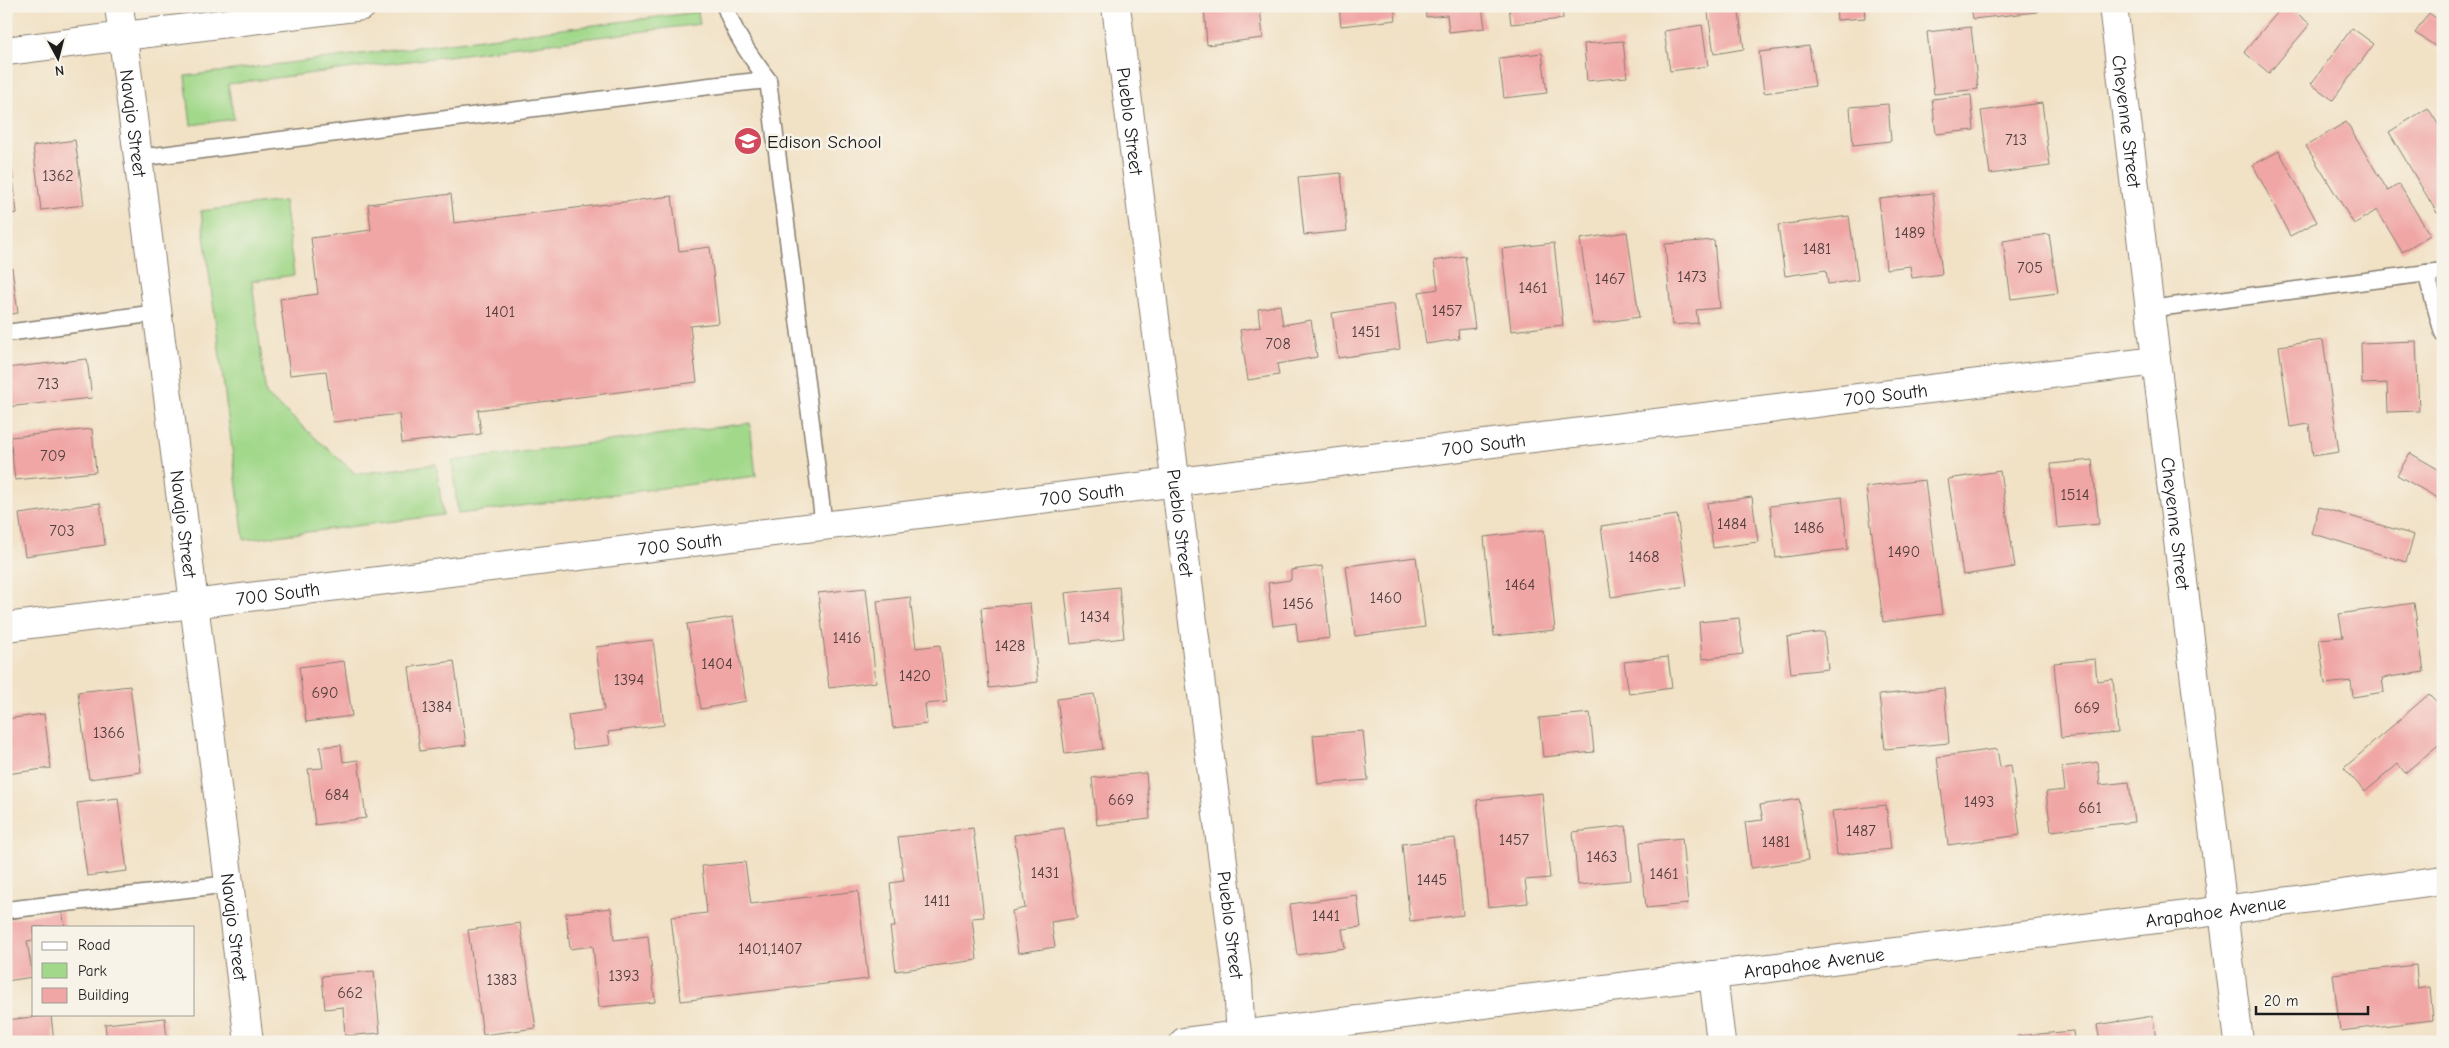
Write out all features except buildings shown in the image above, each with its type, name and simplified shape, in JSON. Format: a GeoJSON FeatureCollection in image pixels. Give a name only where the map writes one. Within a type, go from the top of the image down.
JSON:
{"type":"FeatureCollection","features":[{"type":"Feature","properties":{"kind":"street","name":"Navajo Street"},"geometry":{"type":"LineString","coordinates":[[119,6],[250,1042]]}},
{"type":"Feature","properties":{"kind":"street"},"geometry":{"type":"LineString","coordinates":[[6,51],[362,6]]}},
{"type":"Feature","properties":{"kind":"street","name":"Pueblo Street"},"geometry":{"type":"LineString","coordinates":[[1116,6],[1238,982],[1241,1038]]}},
{"type":"Feature","properties":{"kind":"street","name":"Cheyenne Street"},"geometry":{"type":"LineString","coordinates":[[2113,6],[2239,1042]]}},
{"type":"Feature","properties":{"kind":"street","name":"700 South"},"geometry":{"type":"LineString","coordinates":[[6,627],[2156,361]]}},
{"type":"Feature","properties":{"kind":"street","name":"Arapahoe Avenue"},"geometry":{"type":"LineString","coordinates":[[1184,1042],[1241,1038],[2443,880]]}},
{"type":"Feature","properties":{"kind":"street"},"geometry":{"type":"LineString","coordinates":[[1713,976],[1721,1042]]}},
{"type":"Feature","properties":{"kind":"lane"},"geometry":{"type":"LineString","coordinates":[[725,6],[732,26],[744,48],[768,80],[824,526]]}},
{"type":"Feature","properties":{"kind":"lane"},"geometry":{"type":"LineString","coordinates":[[138,158],[768,80]]}},
{"type":"Feature","properties":{"kind":"lane"},"geometry":{"type":"LineString","coordinates":[[2149,309],[2443,271]]}},
{"type":"Feature","properties":{"kind":"lane"},"geometry":{"type":"LineString","coordinates":[[2426,274],[2443,333]]}},
{"type":"Feature","properties":{"kind":"lane"},"geometry":{"type":"LineString","coordinates":[[6,333],[157,313]]}},
{"type":"Feature","properties":{"kind":"lane"},"geometry":{"type":"LineString","coordinates":[[6,910],[230,884]]}},
{"type":"Feature","properties":{"kind":"green space"},"geometry":{"type":"Polygon","coordinates":[[[698,12],[700,24],[228,84],[234,119],[191,125],[185,76],[698,12]]]}},
{"type":"Feature","properties":{"kind":"green space"},"geometry":{"type":"Polygon","coordinates":[[[284,201],[294,275],[252,281],[266,394],[356,474],[436,464],[443,515],[244,540],[201,211],[284,201]]]}},
{"type":"Feature","properties":{"kind":"green space"},"geometry":{"type":"Polygon","coordinates":[[[750,423],[756,476],[458,514],[452,461],[750,423]]]}},
{"type":"Feature","properties":{"kind":"place","name":"Edison School"},"geometry":{"type":"Point","coordinates":[748,141]}}]}
